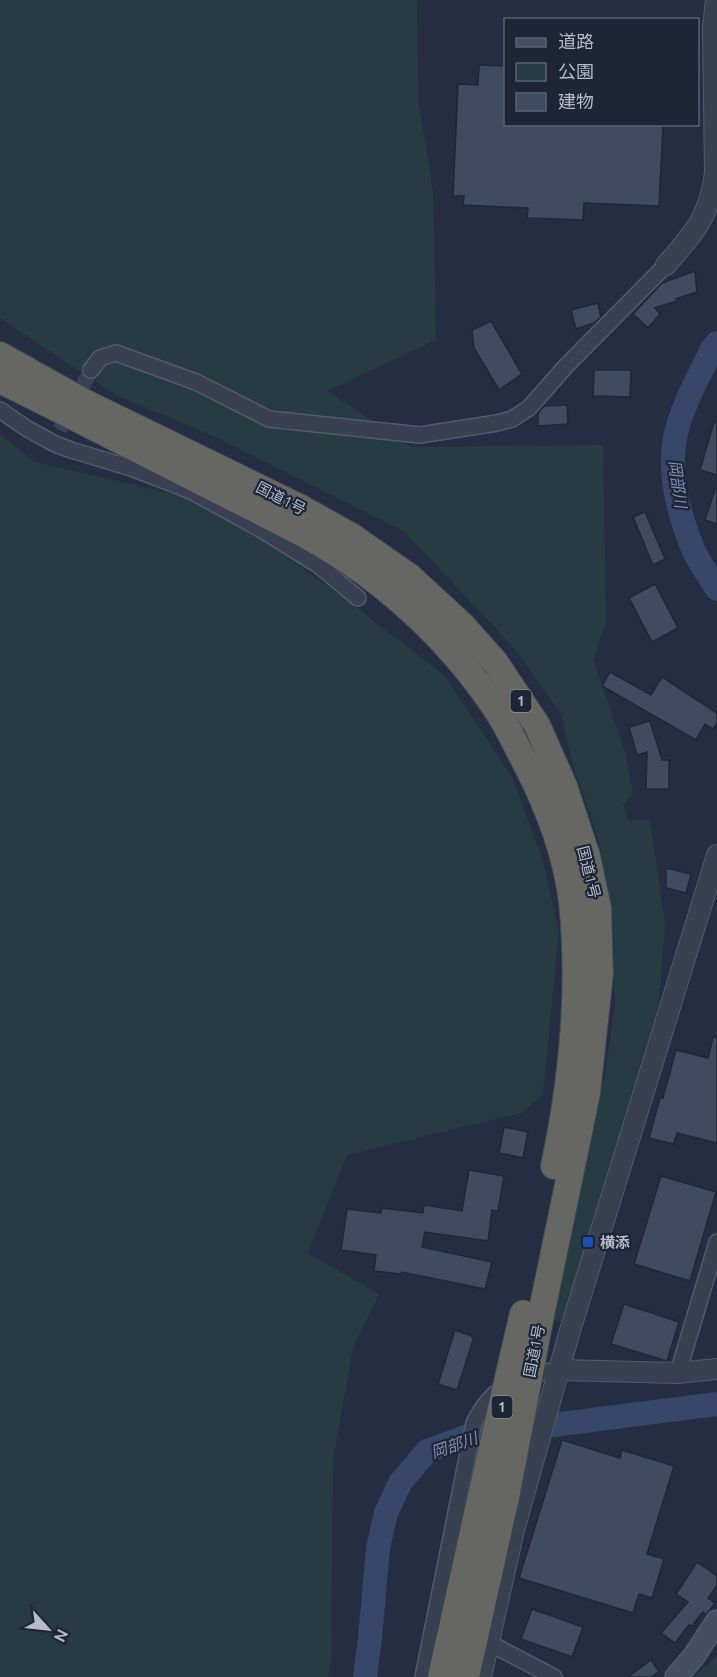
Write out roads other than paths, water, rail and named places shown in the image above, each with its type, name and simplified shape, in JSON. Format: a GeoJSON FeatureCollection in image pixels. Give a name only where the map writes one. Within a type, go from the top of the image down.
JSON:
{"type":"FeatureCollection","features":[{"type":"Feature","properties":{"kind":"highway","name":"国道1号"},"geometry":{"type":"LineString","coordinates":[[0,355],[82,401],[291,503],[351,536],[410,577],[462,625],[495,662],[537,725],[564,786],[586,856],[598,908],[600,974],[587,1093],[532,1314],[481,1501],[441,1677]]}},
{"type":"Feature","properties":{"kind":"highway","name":"国道1号"},"geometry":{"type":"LineString","coordinates":[[0,380],[311,538],[361,570],[393,594],[427,625],[476,680],[500,715],[533,777],[554,827],[572,901],[574,935],[574,1016],[570,1076],[532,1314]]}},
{"type":"Feature","properties":{"kind":"highway","name":"国道1号"},"geometry":{"type":"LineString","coordinates":[[466,1677],[481,1501]]}},
{"type":"Feature","properties":{"kind":"main road"},"geometry":{"type":"LineString","coordinates":[[676,1677],[694,1656],[717,1622]]}},
{"type":"Feature","properties":{"kind":"street"},"geometry":{"type":"LineString","coordinates":[[91,370],[100,358],[116,353],[196,382],[269,419],[420,435],[512,419],[529,408],[566,366],[666,265],[700,223],[708,209],[715,172],[713,28],[716,0]]}},
{"type":"Feature","properties":{"kind":"street"},"geometry":{"type":"LineString","coordinates":[[0,410],[26,428],[58,437],[71,450],[134,469],[191,491],[262,530],[318,565],[358,598]]}},
{"type":"Feature","properties":{"kind":"street"},"geometry":{"type":"LineString","coordinates":[[481,1677],[514,1530],[572,1323],[717,855]]}},
{"type":"Feature","properties":{"kind":"street"},"geometry":{"type":"LineString","coordinates":[[678,1373],[717,1242]]}},
{"type":"Feature","properties":{"kind":"street"},"geometry":{"type":"LineString","coordinates":[[423,1677],[481,1501],[474,1423],[482,1407],[499,1389],[535,1374],[559,1370],[678,1373],[717,1369]]}},
{"type":"Feature","properties":{"kind":"street"},"geometry":{"type":"LineString","coordinates":[[489,1643],[554,1677]]}},
{"type":"Feature","properties":{"kind":"waterway","name":"岡部川"},"geometry":{"type":"LineString","coordinates":[[717,343],[681,415],[673,452],[674,480],[679,508],[693,549],[717,589]]}},
{"type":"Feature","properties":{"kind":"waterway","name":"岡部川"},"geometry":{"type":"LineString","coordinates":[[365,1677],[378,1548],[386,1513],[400,1483],[427,1451],[468,1436],[717,1404]]}},
{"type":"Feature","properties":{"kind":"tunnel"},"geometry":{"type":"LineString","coordinates":[[60,430],[91,370]]}},
{"type":"Feature","properties":{"kind":"place","name":"横添"},"geometry":{"type":"Point","coordinates":[588,1242]}}]}
